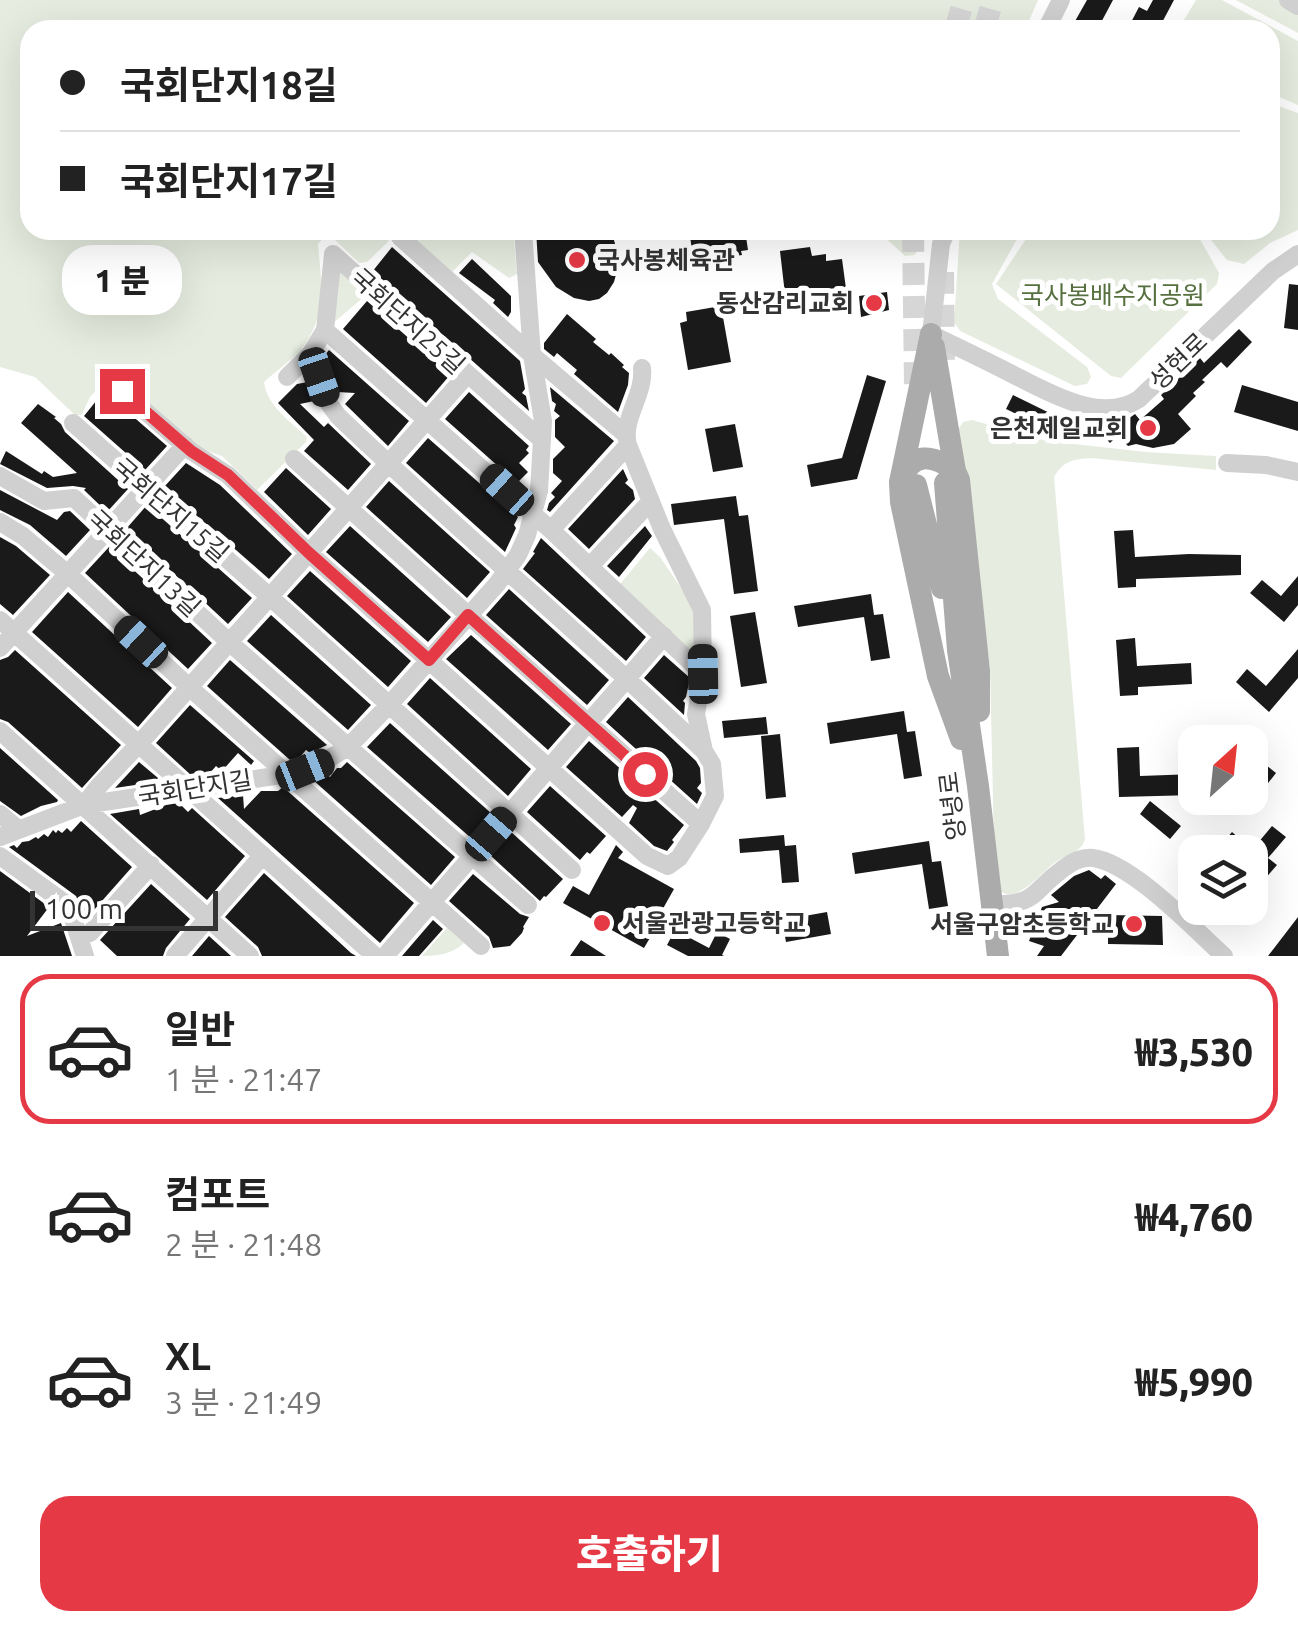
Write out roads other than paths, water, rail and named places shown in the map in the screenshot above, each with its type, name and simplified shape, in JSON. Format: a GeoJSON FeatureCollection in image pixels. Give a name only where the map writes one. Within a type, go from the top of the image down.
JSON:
{"type":"FeatureCollection","features":[{"type":"Feature","properties":{"kind":"main road"},"geometry":{"type":"LineString","coordinates":[[931,334],[950,477]]}},
{"type":"Feature","properties":{"kind":"main road"},"geometry":{"type":"LineString","coordinates":[[931,334],[908,484],[901,502],[938,676],[978,786]]}},
{"type":"Feature","properties":{"kind":"main road"},"geometry":{"type":"LineString","coordinates":[[908,484],[905,470],[923,458],[939,458],[950,477],[959,480],[979,671],[978,786]]}},
{"type":"Feature","properties":{"kind":"main road","name":"양녕로"},"geometry":{"type":"LineString","coordinates":[[950,477],[958,650],[998,956]]}},
{"type":"Feature","properties":{"kind":"main road","name":"양녕로"},"geometry":{"type":"LineString","coordinates":[[908,484],[958,650]]}},
{"type":"Feature","properties":{"kind":"street"},"geometry":{"type":"LineString","coordinates":[[1288,0],[1298,6]]}},
{"type":"Feature","properties":{"kind":"street"},"geometry":{"type":"LineString","coordinates":[[403,240],[627,440],[662,529],[702,610],[703,674],[696,714],[704,751]]}},
{"type":"Feature","properties":{"kind":"street","name":"국회단지길"},"geometry":{"type":"LineString","coordinates":[[0,837],[84,805],[288,774],[325,762],[348,747],[389,706],[507,572],[534,514],[544,420],[532,355],[524,240]]}},
{"type":"Feature","properties":{"kind":"street"},"geometry":{"type":"LineString","coordinates":[[931,334],[944,240]]}},
{"type":"Feature","properties":{"kind":"street","name":"국회단지25길"},"geometry":{"type":"LineString","coordinates":[[287,377],[310,354],[325,330],[333,254],[542,440]]}},
{"type":"Feature","properties":{"kind":"street","name":"성현로"},"geometry":{"type":"LineString","coordinates":[[931,334],[1059,398],[1120,407],[1139,398],[1281,263],[1298,254]]}},
{"type":"Feature","properties":{"kind":"street"},"geometry":{"type":"LineString","coordinates":[[325,330],[552,530],[703,674]]}},
{"type":"Feature","properties":{"kind":"street"},"geometry":{"type":"LineString","coordinates":[[122,391],[184,446],[228,475],[309,553],[647,856],[668,866],[679,858],[702,824],[715,796],[712,764],[704,751],[338,416],[327,400],[310,354]]}},
{"type":"Feature","properties":{"kind":"street"},"geometry":{"type":"LineString","coordinates":[[552,530],[627,440],[643,381],[642,368]]}},
{"type":"Feature","properties":{"kind":"street"},"geometry":{"type":"LineString","coordinates":[[84,805],[467,375]]}},
{"type":"Feature","properties":{"kind":"street","name":"국회단지15길"},"geometry":{"type":"LineString","coordinates":[[73,423],[572,870]]}},
{"type":"Feature","properties":{"kind":"street"},"geometry":{"type":"LineString","coordinates":[[0,648],[7,627],[69,575],[184,446]]}},
{"type":"Feature","properties":{"kind":"street"},"geometry":{"type":"LineString","coordinates":[[294,458],[702,824]]}},
{"type":"Feature","properties":{"kind":"street"},"geometry":{"type":"LineString","coordinates":[[1227,464],[1266,465],[1298,472]]}},
{"type":"Feature","properties":{"kind":"street","name":"국회단지13길"},"geometry":{"type":"LineString","coordinates":[[0,476],[44,502],[74,498],[229,642],[528,905]]}},
{"type":"Feature","properties":{"kind":"street"},"geometry":{"type":"LineString","coordinates":[[590,566],[650,501]]}},
{"type":"Feature","properties":{"kind":"street"},"geometry":{"type":"LineString","coordinates":[[0,522],[69,575],[481,946]]}},
{"type":"Feature","properties":{"kind":"street"},"geometry":{"type":"LineString","coordinates":[[7,627],[375,956]]}},
{"type":"Feature","properties":{"kind":"street"},"geometry":{"type":"LineString","coordinates":[[385,956],[664,636]]}},
{"type":"Feature","properties":{"kind":"street"},"geometry":{"type":"LineString","coordinates":[[0,731],[250,956]]}},
{"type":"Feature","properties":{"kind":"street"},"geometry":{"type":"LineString","coordinates":[[0,814],[18,830]]}},
{"type":"Feature","properties":{"kind":"street"},"geometry":{"type":"LineString","coordinates":[[0,856],[69,906],[85,956]]}},
{"type":"Feature","properties":{"kind":"street"},"geometry":{"type":"LineString","coordinates":[[175,956],[263,856]]}},
{"type":"Feature","properties":{"kind":"street"},"geometry":{"type":"LineString","coordinates":[[990,904],[1019,904],[1033,898],[1065,868],[1082,858],[1107,862],[1138,881],[1224,956]]}},
{"type":"Feature","properties":{"kind":"street"},"geometry":{"type":"LineString","coordinates":[[80,937],[90,933],[150,865]]}},
{"type":"Feature","properties":{"kind":"tunnel"},"geometry":{"type":"LineString","coordinates":[[958,20],[964,0]]}},
{"type":"Feature","properties":{"kind":"tunnel"},"geometry":{"type":"LineString","coordinates":[[987,20],[993,0]]}},
{"type":"Feature","properties":{"kind":"tunnel"},"geometry":{"type":"LineString","coordinates":[[913,240],[915,386]]}},
{"type":"Feature","properties":{"kind":"tunnel"},"geometry":{"type":"LineString","coordinates":[[943,272],[944,360]]}},
{"type":"Feature","properties":{"kind":"place","name":"국사봉체육관"},"geometry":{"type":"Point","coordinates":[577,260]}},
{"type":"Feature","properties":{"kind":"place","name":"동산감리교회"},"geometry":{"type":"Point","coordinates":[874,303]}},
{"type":"Feature","properties":{"kind":"place","name":"은천제일교회"},"geometry":{"type":"Point","coordinates":[1148,428]}},
{"type":"Feature","properties":{"kind":"place","name":"서울관광고등학교"},"geometry":{"type":"Point","coordinates":[602,923]}},
{"type":"Feature","properties":{"kind":"place","name":"서울구암초등학교"},"geometry":{"type":"Point","coordinates":[1134,924]}},
{"type":"Feature","properties":{"kind":"park label","name":"국사봉배수지공원"},"geometry":{"type":"Point","coordinates":[1113,295]}}]}
